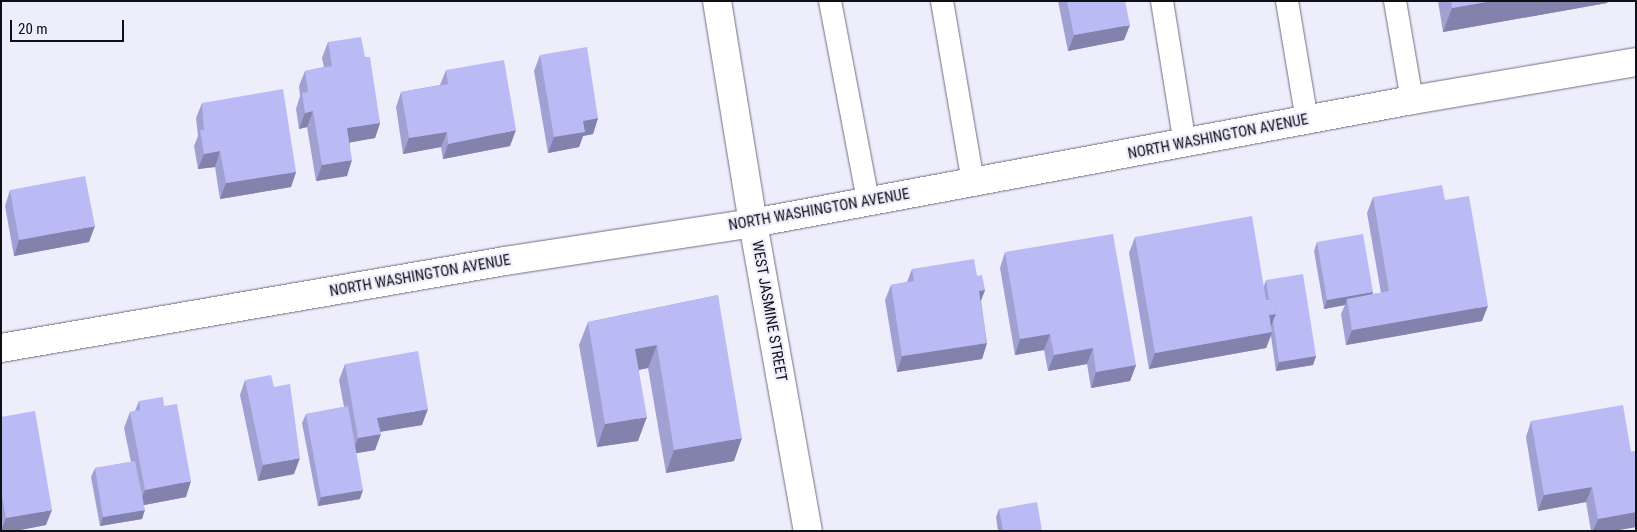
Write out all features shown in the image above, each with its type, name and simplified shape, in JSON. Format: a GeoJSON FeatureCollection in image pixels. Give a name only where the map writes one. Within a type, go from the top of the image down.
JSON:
{"type":"FeatureCollection","features":[{"type":"Feature","properties":{"kind":"street","name":"WEST JASMINE STREET"},"geometry":{"type":"LineString","coordinates":[[717,1],[753,223],[808,531]]}},
{"type":"Feature","properties":{"kind":"street","name":"NORTH WASHINGTON AVENUE"},"geometry":{"type":"LineString","coordinates":[[1,348],[505,261],[753,223],[1185,145],[1412,100],[1636,62]]}},
{"type":"Feature","properties":{"kind":"lane"},"geometry":{"type":"LineString","coordinates":[[830,1],[868,201]]}},
{"type":"Feature","properties":{"kind":"lane"},"geometry":{"type":"LineString","coordinates":[[942,1],[973,182]]}},
{"type":"Feature","properties":{"kind":"lane"},"geometry":{"type":"LineString","coordinates":[[1162,1],[1185,145]]}},
{"type":"Feature","properties":{"kind":"lane"},"geometry":{"type":"LineString","coordinates":[[1287,1],[1307,120]]}},
{"type":"Feature","properties":{"kind":"lane"},"geometry":{"type":"LineString","coordinates":[[1395,1],[1412,100]]}},
{"type":"Feature","properties":{"kind":"building"},"geometry":{"type":"Polygon","coordinates":[[[1067,1],[1125,1],[1130,25],[1074,35],[1067,1]]]}},
{"type":"Feature","properties":{"kind":"building"},"geometry":{"type":"Polygon","coordinates":[[[1451,1],[1492,1],[1452,8],[1451,1]]]}},
{"type":"Feature","properties":{"kind":"building"},"geometry":{"type":"Polygon","coordinates":[[[361,37],[365,57],[370,57],[380,123],[347,128],[352,160],[322,165],[313,111],[305,113],[302,93],[308,92],[305,71],[332,66],[328,42],[361,37]]]}},
{"type":"Feature","properties":{"kind":"building"},"geometry":{"type":"Polygon","coordinates":[[[587,47],[598,118],[583,121],[585,132],[554,137],[540,55],[587,47]]]}},
{"type":"Feature","properties":{"kind":"building"},"geometry":{"type":"Polygon","coordinates":[[[504,60],[516,130],[448,144],[447,132],[409,138],[401,92],[448,84],[446,70],[504,60]]]}},
{"type":"Feature","properties":{"kind":"building"},"geometry":{"type":"Polygon","coordinates":[[[283,89],[296,172],[226,183],[220,151],[204,154],[200,130],[204,130],[202,103],[283,89]]]}},
{"type":"Feature","properties":{"kind":"building"},"geometry":{"type":"Polygon","coordinates":[[[85,176],[95,226],[19,240],[10,190],[85,176]]]}},
{"type":"Feature","properties":{"kind":"building"},"geometry":{"type":"Polygon","coordinates":[[[1442,185],[1445,200],[1469,196],[1488,306],[1352,330],[1347,299],[1389,291],[1373,197],[1442,185]]]}},
{"type":"Feature","properties":{"kind":"building"},"geometry":{"type":"Polygon","coordinates":[[[1252,216],[1266,300],[1273,299],[1276,314],[1269,315],[1272,332],[1155,353],[1135,237],[1252,216]]]}},
{"type":"Feature","properties":{"kind":"building"},"geometry":{"type":"Polygon","coordinates":[[[1113,234],[1136,365],[1096,372],[1093,348],[1054,355],[1050,334],[1020,339],[1005,252],[1113,234]]]}},
{"type":"Feature","properties":{"kind":"building"},"geometry":{"type":"Polygon","coordinates":[[[1363,234],[1373,292],[1327,300],[1317,242],[1363,234]]]}},
{"type":"Feature","properties":{"kind":"building"},"geometry":{"type":"Polygon","coordinates":[[[974,259],[977,276],[982,275],[985,290],[979,291],[987,343],[902,356],[891,285],[914,281],[912,269],[974,259]]]}},
{"type":"Feature","properties":{"kind":"building"},"geometry":{"type":"Polygon","coordinates":[[[1303,274],[1316,356],[1279,362],[1273,321],[1276,314],[1273,299],[1269,299],[1266,280],[1303,274]]]}},
{"type":"Feature","properties":{"kind":"building"},"geometry":{"type":"Polygon","coordinates":[[[718,295],[742,438],[674,450],[657,345],[635,349],[647,417],[605,424],[588,322],[718,295]]]}},
{"type":"Feature","properties":{"kind":"building"},"geometry":{"type":"Polygon","coordinates":[[[418,351],[428,409],[377,418],[381,434],[358,438],[345,364],[418,351]]]}},
{"type":"Feature","properties":{"kind":"building"},"geometry":{"type":"Polygon","coordinates":[[[271,375],[274,387],[290,384],[300,458],[263,465],[245,380],[271,375]]]}},
{"type":"Feature","properties":{"kind":"building"},"geometry":{"type":"Polygon","coordinates":[[[163,397],[164,406],[177,404],[191,481],[145,490],[130,412],[140,410],[139,401],[163,397]]]}},
{"type":"Feature","properties":{"kind":"building"},"geometry":{"type":"Polygon","coordinates":[[[1623,405],[1631,452],[1636,451],[1636,512],[1598,519],[1592,487],[1544,495],[1531,421],[1623,405]]]}},
{"type":"Feature","properties":{"kind":"building"},"geometry":{"type":"Polygon","coordinates":[[[348,406],[363,490],[321,497],[306,414],[348,406]]]}},
{"type":"Feature","properties":{"kind":"building"},"geometry":{"type":"Polygon","coordinates":[[[35,411],[52,510],[6,518],[1,490],[1,417],[35,411]]]}},
{"type":"Feature","properties":{"kind":"building"},"geometry":{"type":"Polygon","coordinates":[[[135,461],[145,510],[103,517],[95,468],[135,461]]]}},
{"type":"Feature","properties":{"kind":"building"},"geometry":{"type":"Polygon","coordinates":[[[1037,502],[1042,531],[1003,531],[999,509],[1037,502]]]}}]}
